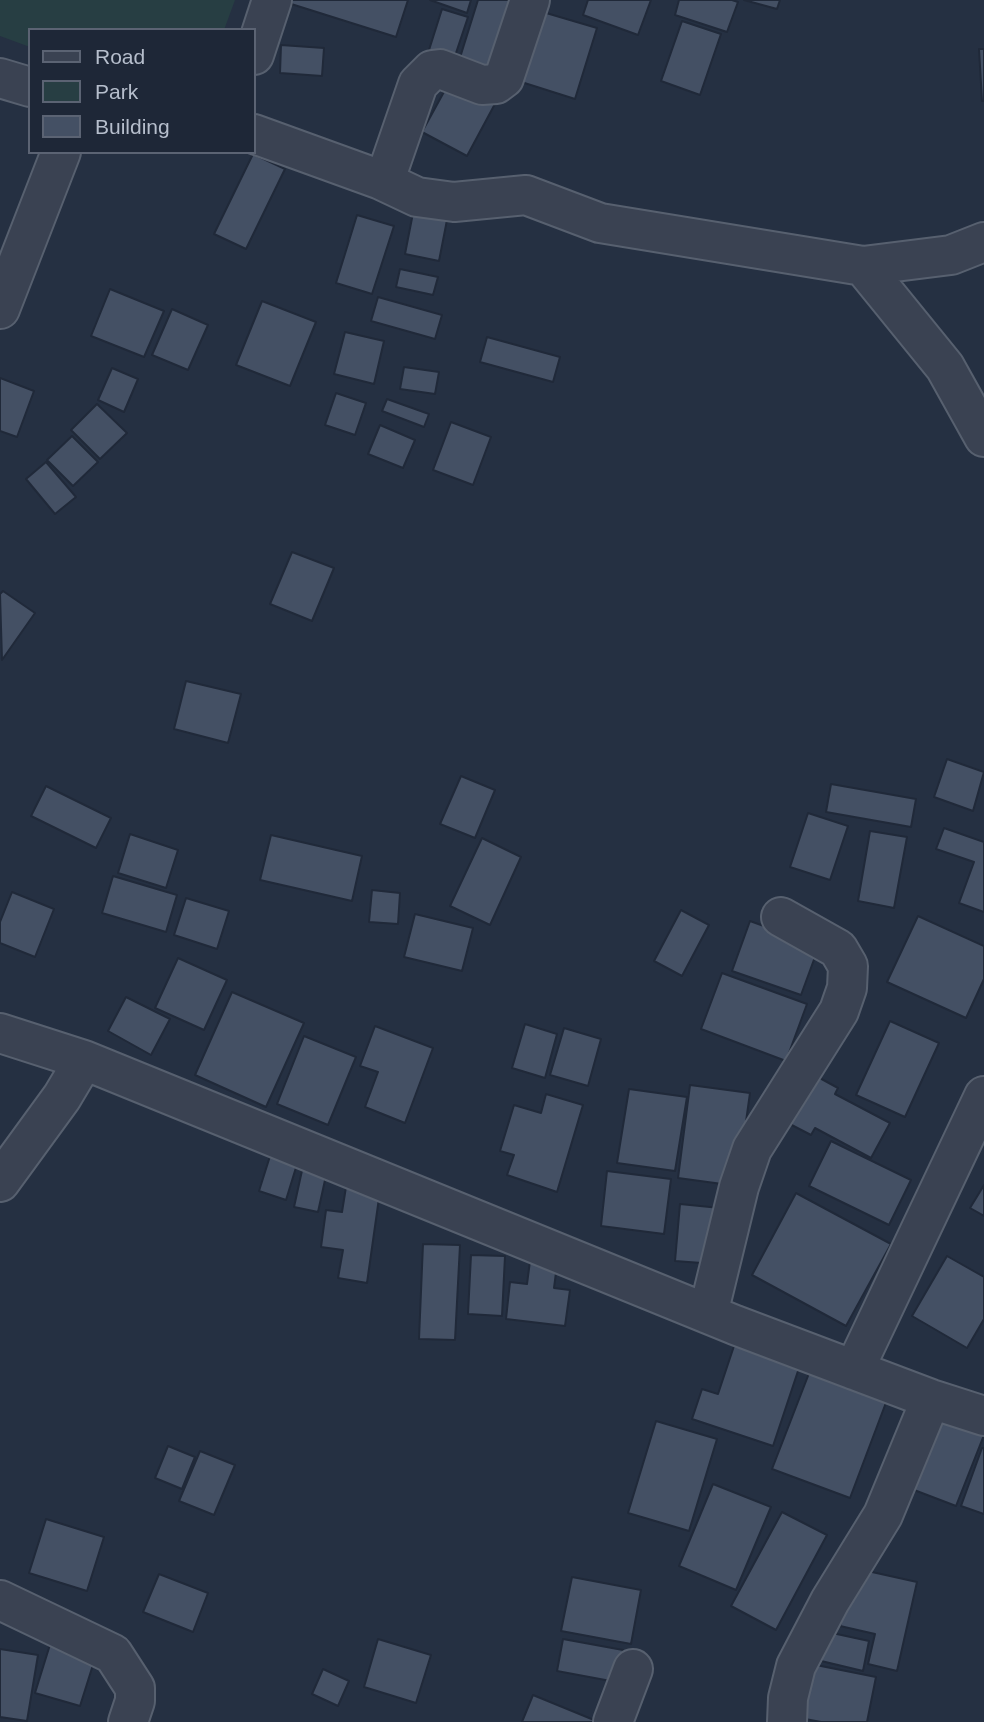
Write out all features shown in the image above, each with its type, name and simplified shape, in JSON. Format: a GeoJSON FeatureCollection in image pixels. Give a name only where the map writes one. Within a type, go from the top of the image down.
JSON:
{"type":"FeatureCollection","features":[{"type":"Feature","properties":{"kind":"street"},"geometry":{"type":"LineString","coordinates":[[256,49],[272,0]]}},
{"type":"Feature","properties":{"kind":"street"},"geometry":{"type":"LineString","coordinates":[[381,180],[389,168],[418,83],[432,70],[440,69],[482,85],[496,83],[504,78],[530,0]]}},
{"type":"Feature","properties":{"kind":"street"},"geometry":{"type":"LineString","coordinates":[[0,78],[28,86]]}},
{"type":"Feature","properties":{"kind":"street"},"geometry":{"type":"LineString","coordinates":[[256,135],[381,180],[416,197],[454,202],[526,195],[600,223],[863,266],[951,256],[984,243]]}},
{"type":"Feature","properties":{"kind":"street"},"geometry":{"type":"LineString","coordinates":[[0,309],[60,154]]}},
{"type":"Feature","properties":{"kind":"street"},"geometry":{"type":"LineString","coordinates":[[863,266],[945,367],[984,437]]}},
{"type":"Feature","properties":{"kind":"street"},"geometry":{"type":"LineString","coordinates":[[708,1314],[738,1187],[752,1149],[839,1011],[847,988],[848,966],[838,949],[780,917]]}},
{"type":"Feature","properties":{"kind":"street"},"geometry":{"type":"LineString","coordinates":[[0,1033],[84,1060],[708,1314],[930,1399],[984,1416]]}},
{"type":"Feature","properties":{"kind":"street"},"geometry":{"type":"LineString","coordinates":[[0,1182],[62,1097],[84,1060]]}},
{"type":"Feature","properties":{"kind":"street"},"geometry":{"type":"LineString","coordinates":[[855,1370],[981,1114]]}},
{"type":"Feature","properties":{"kind":"street"},"geometry":{"type":"LineString","coordinates":[[788,1722],[788,1698],[796,1666],[830,1601],[883,1515],[930,1399]]}},
{"type":"Feature","properties":{"kind":"street"},"geometry":{"type":"LineString","coordinates":[[0,1600],[113,1654],[135,1688],[135,1702],[128,1722]]}},
{"type":"Feature","properties":{"kind":"street"},"geometry":{"type":"LineString","coordinates":[[613,1722],[633,1669]]}},
{"type":"Feature","properties":{"kind":"green space"},"geometry":{"type":"Polygon","coordinates":[[[0,0],[235,0],[225,28],[28,28],[28,46],[0,36],[0,0]]]}},
{"type":"Feature","properties":{"kind":"building"},"geometry":{"type":"Polygon","coordinates":[[[289,0],[408,0],[396,37],[288,3],[289,0]]]}},
{"type":"Feature","properties":{"kind":"building"},"geometry":{"type":"Polygon","coordinates":[[[430,0],[471,0],[467,13],[430,0]]]}},
{"type":"Feature","properties":{"kind":"building"},"geometry":{"type":"Polygon","coordinates":[[[478,0],[512,0],[500,78],[458,64],[478,0]]]}},
{"type":"Feature","properties":{"kind":"building"},"geometry":{"type":"Polygon","coordinates":[[[588,0],[651,0],[638,35],[583,15],[588,0]]]}},
{"type":"Feature","properties":{"kind":"building"},"geometry":{"type":"Polygon","coordinates":[[[679,0],[738,2],[727,32],[675,15],[679,0]]]}},
{"type":"Feature","properties":{"kind":"building"},"geometry":{"type":"Polygon","coordinates":[[[744,0],[780,0],[777,9],[744,0]]]}},
{"type":"Feature","properties":{"kind":"building"},"geometry":{"type":"Polygon","coordinates":[[[442,9],[468,17],[454,59],[429,50],[442,9]]]}},
{"type":"Feature","properties":{"kind":"building"},"geometry":{"type":"Polygon","coordinates":[[[536,10],[597,28],[575,99],[515,80],[536,10]]]}},
{"type":"Feature","properties":{"kind":"building"},"geometry":{"type":"Polygon","coordinates":[[[682,21],[721,34],[700,95],[661,81],[682,21]]]}},
{"type":"Feature","properties":{"kind":"building"},"geometry":{"type":"Polygon","coordinates":[[[281,45],[324,48],[322,76],[280,73],[281,45]]]}},
{"type":"Feature","properties":{"kind":"building"},"geometry":{"type":"Polygon","coordinates":[[[979,49],[984,49],[984,101],[982,101],[979,49]]]}},
{"type":"Feature","properties":{"kind":"building"},"geometry":{"type":"Polygon","coordinates":[[[451,79],[496,102],[467,156],[422,132],[451,79]]]}},
{"type":"Feature","properties":{"kind":"building"},"geometry":{"type":"Polygon","coordinates":[[[253,154],[285,169],[246,249],[214,234],[253,154]]]}},
{"type":"Feature","properties":{"kind":"building"},"geometry":{"type":"Polygon","coordinates":[[[413,213],[447,220],[439,261],[405,254],[413,213]]]}},
{"type":"Feature","properties":{"kind":"building"},"geometry":{"type":"Polygon","coordinates":[[[357,215],[394,226],[372,294],[336,283],[357,215]]]}},
{"type":"Feature","properties":{"kind":"building"},"geometry":{"type":"Polygon","coordinates":[[[400,269],[438,277],[433,295],[396,287],[400,269]]]}},
{"type":"Feature","properties":{"kind":"building"},"geometry":{"type":"Polygon","coordinates":[[[110,289],[164,311],[144,357],[91,336],[110,289]]]}},
{"type":"Feature","properties":{"kind":"building"},"geometry":{"type":"Polygon","coordinates":[[[378,297],[442,315],[435,339],[371,321],[378,297]]]}},
{"type":"Feature","properties":{"kind":"building"},"geometry":{"type":"Polygon","coordinates":[[[262,301],[316,322],[290,386],[236,365],[262,301]]]}},
{"type":"Feature","properties":{"kind":"building"},"geometry":{"type":"Polygon","coordinates":[[[172,309],[208,325],[188,370],[152,355],[172,309]]]}},
{"type":"Feature","properties":{"kind":"building"},"geometry":{"type":"Polygon","coordinates":[[[345,332],[384,341],[374,384],[334,374],[345,332]]]}},
{"type":"Feature","properties":{"kind":"building"},"geometry":{"type":"Polygon","coordinates":[[[487,337],[560,357],[553,382],[480,362],[487,337]]]}},
{"type":"Feature","properties":{"kind":"building"},"geometry":{"type":"Polygon","coordinates":[[[404,367],[439,372],[435,394],[400,389],[404,367]]]}},
{"type":"Feature","properties":{"kind":"building"},"geometry":{"type":"Polygon","coordinates":[[[112,368],[138,379],[124,412],[98,400],[112,368]]]}},
{"type":"Feature","properties":{"kind":"building"},"geometry":{"type":"Polygon","coordinates":[[[0,378],[34,391],[17,437],[0,431],[0,378]]]}},
{"type":"Feature","properties":{"kind":"building"},"geometry":{"type":"Polygon","coordinates":[[[336,393],[366,403],[355,435],[325,425],[336,393]]]}},
{"type":"Feature","properties":{"kind":"building"},"geometry":{"type":"Polygon","coordinates":[[[387,399],[429,414],[424,427],[382,411],[387,399]]]}},
{"type":"Feature","properties":{"kind":"building"},"geometry":{"type":"Polygon","coordinates":[[[97,404],[127,433],[100,459],[71,430],[97,404]]]}},
{"type":"Feature","properties":{"kind":"building"},"geometry":{"type":"Polygon","coordinates":[[[451,422],[491,437],[473,485],[433,470],[451,422]]]}},
{"type":"Feature","properties":{"kind":"building"},"geometry":{"type":"Polygon","coordinates":[[[380,425],[415,440],[403,468],[368,454],[380,425]]]}},
{"type":"Feature","properties":{"kind":"building"},"geometry":{"type":"Polygon","coordinates":[[[72,436],[98,462],[73,486],[47,460],[72,436]]]}},
{"type":"Feature","properties":{"kind":"building"},"geometry":{"type":"Polygon","coordinates":[[[46,462],[76,497],[55,514],[26,479],[46,462]]]}},
{"type":"Feature","properties":{"kind":"building"},"geometry":{"type":"Polygon","coordinates":[[[292,552],[334,568],[312,621],[270,604],[292,552]]]}},
{"type":"Feature","properties":{"kind":"building"},"geometry":{"type":"Polygon","coordinates":[[[3,591],[35,613],[2,660],[0,594],[3,591]]]}},
{"type":"Feature","properties":{"kind":"building"},"geometry":{"type":"Polygon","coordinates":[[[186,681],[241,694],[228,743],[174,729],[186,681]]]}},
{"type":"Feature","properties":{"kind":"building"},"geometry":{"type":"Polygon","coordinates":[[[947,759],[984,772],[973,811],[934,797],[947,759]]]}},
{"type":"Feature","properties":{"kind":"building"},"geometry":{"type":"Polygon","coordinates":[[[461,776],[495,790],[475,838],[440,824],[461,776]]]}},
{"type":"Feature","properties":{"kind":"building"},"geometry":{"type":"Polygon","coordinates":[[[831,784],[916,799],[911,827],[826,812],[831,784]]]}},
{"type":"Feature","properties":{"kind":"building"},"geometry":{"type":"Polygon","coordinates":[[[46,786],[111,818],[96,848],[31,816],[46,786]]]}},
{"type":"Feature","properties":{"kind":"building"},"geometry":{"type":"Polygon","coordinates":[[[808,813],[848,826],[830,880],[790,867],[808,813]]]}},
{"type":"Feature","properties":{"kind":"building"},"geometry":{"type":"Polygon","coordinates":[[[944,828],[984,842],[984,912],[959,903],[974,862],[936,849],[944,828]]]}},
{"type":"Feature","properties":{"kind":"building"},"geometry":{"type":"Polygon","coordinates":[[[870,831],[907,837],[894,908],[858,901],[870,831]]]}},
{"type":"Feature","properties":{"kind":"building"},"geometry":{"type":"Polygon","coordinates":[[[130,834],[178,850],[166,888],[118,873],[130,834]]]}},
{"type":"Feature","properties":{"kind":"building"},"geometry":{"type":"Polygon","coordinates":[[[271,835],[362,856],[352,901],[260,880],[271,835]]]}},
{"type":"Feature","properties":{"kind":"building"},"geometry":{"type":"Polygon","coordinates":[[[482,838],[521,857],[490,925],[450,906],[482,838]]]}},
{"type":"Feature","properties":{"kind":"building"},"geometry":{"type":"Polygon","coordinates":[[[113,876],[177,895],[166,932],[102,913],[113,876]]]}},
{"type":"Feature","properties":{"kind":"building"},"geometry":{"type":"Polygon","coordinates":[[[372,890],[400,893],[398,924],[369,922],[372,890]]]}},
{"type":"Feature","properties":{"kind":"building"},"geometry":{"type":"Polygon","coordinates":[[[12,892],[54,909],[35,957],[0,943],[0,922],[12,892]]]}},
{"type":"Feature","properties":{"kind":"building"},"geometry":{"type":"Polygon","coordinates":[[[186,898],[229,911],[217,949],[174,935],[186,898]]]}},
{"type":"Feature","properties":{"kind":"building"},"geometry":{"type":"Polygon","coordinates":[[[681,910],[709,925],[682,976],[654,961],[681,910]]]}},
{"type":"Feature","properties":{"kind":"building"},"geometry":{"type":"Polygon","coordinates":[[[415,914],[473,928],[462,971],[404,957],[415,914]]]}},
{"type":"Feature","properties":{"kind":"building"},"geometry":{"type":"Polygon","coordinates":[[[918,916],[984,946],[984,979],[966,1018],[887,982],[918,916]]]}},
{"type":"Feature","properties":{"kind":"building"},"geometry":{"type":"Polygon","coordinates":[[[750,921],[819,946],[801,995],[732,971],[750,921]]]}},
{"type":"Feature","properties":{"kind":"building"},"geometry":{"type":"Polygon","coordinates":[[[178,958],[227,980],[204,1030],[155,1008],[178,958]]]}},
{"type":"Feature","properties":{"kind":"building"},"geometry":{"type":"Polygon","coordinates":[[[722,973],[807,1004],[786,1061],[701,1029],[722,973]]]}},
{"type":"Feature","properties":{"kind":"building"},"geometry":{"type":"Polygon","coordinates":[[[232,992],[304,1023],[266,1107],[195,1075],[232,992]]]}},
{"type":"Feature","properties":{"kind":"building"},"geometry":{"type":"Polygon","coordinates":[[[126,997],[170,1019],[151,1055],[108,1031],[126,997]]]}},
{"type":"Feature","properties":{"kind":"building"},"geometry":{"type":"Polygon","coordinates":[[[890,1021],[939,1043],[905,1117],[856,1095],[890,1021]]]}},
{"type":"Feature","properties":{"kind":"building"},"geometry":{"type":"Polygon","coordinates":[[[525,1024],[557,1034],[545,1078],[512,1068],[525,1024]]]}},
{"type":"Feature","properties":{"kind":"building"},"geometry":{"type":"Polygon","coordinates":[[[375,1026],[433,1048],[405,1123],[365,1107],[378,1072],[360,1066],[375,1026]]]}},
{"type":"Feature","properties":{"kind":"building"},"geometry":{"type":"Polygon","coordinates":[[[564,1028],[601,1039],[588,1086],[550,1075],[564,1028]]]}},
{"type":"Feature","properties":{"kind":"building"},"geometry":{"type":"Polygon","coordinates":[[[304,1036],[356,1057],[328,1125],[277,1104],[304,1036]]]}},
{"type":"Feature","properties":{"kind":"building"},"geometry":{"type":"Polygon","coordinates":[[[807,1071],[838,1088],[835,1094],[890,1123],[871,1158],[815,1128],[811,1135],[782,1120],[807,1071]]]}},
{"type":"Feature","properties":{"kind":"building"},"geometry":{"type":"Polygon","coordinates":[[[690,1085],[750,1093],[737,1186],[678,1178],[690,1085]]]}},
{"type":"Feature","properties":{"kind":"building"},"geometry":{"type":"Polygon","coordinates":[[[629,1089],[687,1097],[675,1171],[617,1163],[629,1089]]]}},
{"type":"Feature","properties":{"kind":"building"},"geometry":{"type":"Polygon","coordinates":[[[546,1094],[583,1105],[557,1192],[507,1175],[514,1155],[500,1151],[514,1105],[541,1113],[546,1094]]]}},
{"type":"Feature","properties":{"kind":"building"},"geometry":{"type":"Polygon","coordinates":[[[831,1141],[911,1180],[889,1225],[809,1186],[831,1141]]]}},
{"type":"Feature","properties":{"kind":"building"},"geometry":{"type":"Polygon","coordinates":[[[271,1153],[298,1161],[286,1200],[259,1191],[271,1153]]]}},
{"type":"Feature","properties":{"kind":"building"},"geometry":{"type":"Polygon","coordinates":[[[303,1166],[327,1171],[318,1212],[294,1207],[303,1166]]]}},
{"type":"Feature","properties":{"kind":"building"},"geometry":{"type":"Polygon","coordinates":[[[607,1171],[671,1179],[664,1234],[601,1226],[607,1171]]]}},
{"type":"Feature","properties":{"kind":"building"},"geometry":{"type":"Polygon","coordinates":[[[984,1185],[984,1216],[970,1208],[984,1185]]]}},
{"type":"Feature","properties":{"kind":"building"},"geometry":{"type":"Polygon","coordinates":[[[346,1187],[380,1191],[367,1283],[338,1278],[343,1250],[321,1247],[326,1210],[342,1212],[346,1187]]]}},
{"type":"Feature","properties":{"kind":"building"},"geometry":{"type":"Polygon","coordinates":[[[796,1193],[891,1244],[846,1326],[752,1275],[796,1193]]]}},
{"type":"Feature","properties":{"kind":"building"},"geometry":{"type":"Polygon","coordinates":[[[680,1204],[720,1208],[715,1264],[675,1261],[680,1204]]]}},
{"type":"Feature","properties":{"kind":"building"},"geometry":{"type":"Polygon","coordinates":[[[423,1244],[460,1245],[455,1340],[419,1339],[423,1244]]]}},
{"type":"Feature","properties":{"kind":"building"},"geometry":{"type":"Polygon","coordinates":[[[471,1255],[505,1256],[502,1316],[468,1314],[471,1255]]]}},
{"type":"Feature","properties":{"kind":"building"},"geometry":{"type":"Polygon","coordinates":[[[947,1256],[984,1277],[984,1319],[967,1348],[912,1316],[947,1256]]]}},
{"type":"Feature","properties":{"kind":"building"},"geometry":{"type":"Polygon","coordinates":[[[530,1261],[557,1265],[554,1288],[570,1290],[565,1326],[506,1319],[510,1282],[527,1284],[530,1261]]]}},
{"type":"Feature","properties":{"kind":"building"},"geometry":{"type":"Polygon","coordinates":[[[735,1343],[800,1365],[773,1446],[692,1419],[702,1389],[718,1394],[735,1343]]]}},
{"type":"Feature","properties":{"kind":"building"},"geometry":{"type":"Polygon","coordinates":[[[813,1363],[890,1392],[850,1498],[772,1469],[813,1363]]]}},
{"type":"Feature","properties":{"kind":"building"},"geometry":{"type":"Polygon","coordinates":[[[930,1413],[984,1435],[956,1506],[901,1485],[930,1413]]]}},
{"type":"Feature","properties":{"kind":"building"},"geometry":{"type":"Polygon","coordinates":[[[656,1421],[717,1439],[689,1531],[628,1513],[656,1421]]]}},
{"type":"Feature","properties":{"kind":"building"},"geometry":{"type":"Polygon","coordinates":[[[168,1446],[195,1457],[182,1489],[155,1478],[168,1446]]]}},
{"type":"Feature","properties":{"kind":"building"},"geometry":{"type":"Polygon","coordinates":[[[984,1448],[984,1514],[961,1506],[984,1448]]]}},
{"type":"Feature","properties":{"kind":"building"},"geometry":{"type":"Polygon","coordinates":[[[200,1451],[235,1465],[214,1515],[179,1501],[200,1451]]]}},
{"type":"Feature","properties":{"kind":"building"},"geometry":{"type":"Polygon","coordinates":[[[713,1484],[771,1507],[736,1590],[679,1566],[713,1484]]]}},
{"type":"Feature","properties":{"kind":"building"},"geometry":{"type":"Polygon","coordinates":[[[782,1512],[827,1535],[776,1630],[731,1606],[782,1512]]]}},
{"type":"Feature","properties":{"kind":"building"},"geometry":{"type":"Polygon","coordinates":[[[46,1519],[104,1537],[87,1591],[29,1573],[46,1519]]]}},
{"type":"Feature","properties":{"kind":"building"},"geometry":{"type":"Polygon","coordinates":[[[854,1568],[917,1582],[897,1671],[868,1664],[875,1634],[840,1626],[854,1568]]]}},
{"type":"Feature","properties":{"kind":"building"},"geometry":{"type":"Polygon","coordinates":[[[159,1574],[208,1593],[193,1632],[143,1612],[159,1574]]]}},
{"type":"Feature","properties":{"kind":"building"},"geometry":{"type":"Polygon","coordinates":[[[572,1577],[641,1590],[631,1644],[561,1631],[572,1577]]]}},
{"type":"Feature","properties":{"kind":"building"},"geometry":{"type":"Polygon","coordinates":[[[823,1631],[869,1641],[863,1671],[817,1660],[823,1631]]]}},
{"type":"Feature","properties":{"kind":"building"},"geometry":{"type":"Polygon","coordinates":[[[53,1635],[98,1649],[80,1706],[35,1693],[53,1635]]]}},
{"type":"Feature","properties":{"kind":"building"},"geometry":{"type":"Polygon","coordinates":[[[378,1639],[431,1655],[416,1703],[364,1687],[378,1639]]]}},
{"type":"Feature","properties":{"kind":"building"},"geometry":{"type":"Polygon","coordinates":[[[563,1639],[623,1650],[616,1682],[557,1671],[563,1639]]]}},
{"type":"Feature","properties":{"kind":"building"},"geometry":{"type":"Polygon","coordinates":[[[0,1649],[38,1655],[27,1721],[0,1717],[0,1649]]]}},
{"type":"Feature","properties":{"kind":"building"},"geometry":{"type":"Polygon","coordinates":[[[811,1664],[876,1677],[867,1722],[821,1722],[800,1718],[811,1664]]]}},
{"type":"Feature","properties":{"kind":"building"},"geometry":{"type":"Polygon","coordinates":[[[323,1669],[349,1681],[338,1706],[312,1694],[323,1669]]]}},
{"type":"Feature","properties":{"kind":"building"},"geometry":{"type":"Polygon","coordinates":[[[533,1695],[594,1720],[522,1722],[533,1695]]]}}]}
